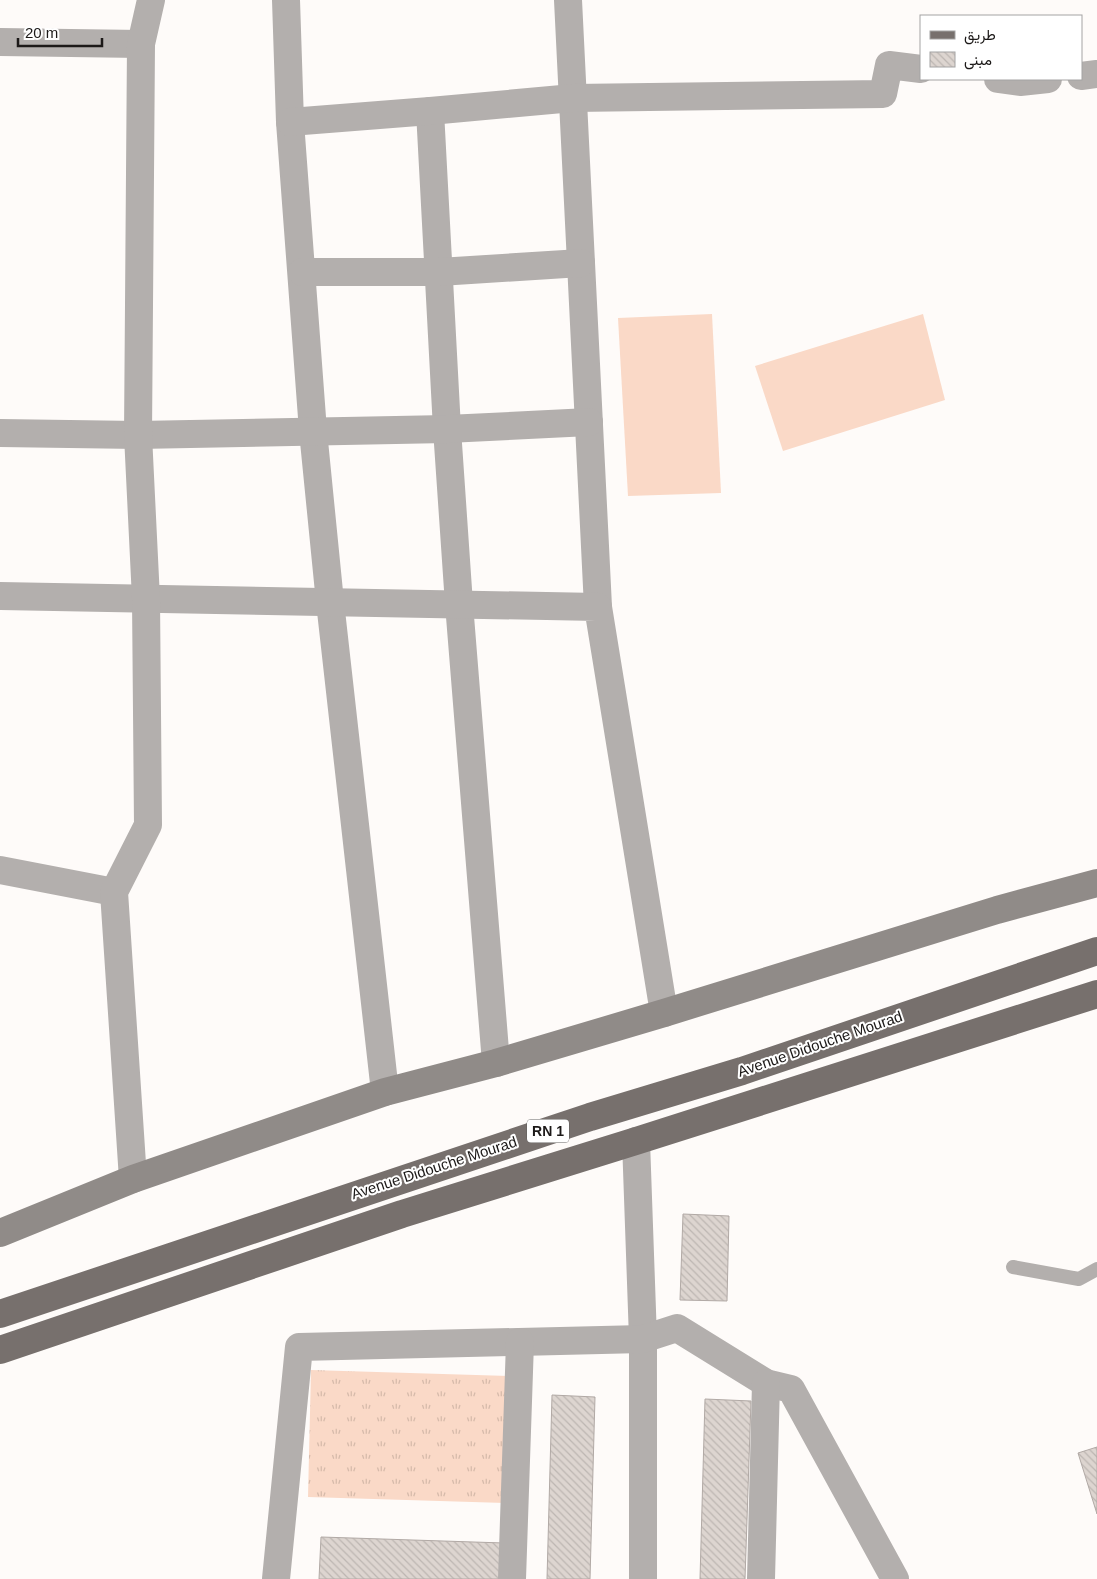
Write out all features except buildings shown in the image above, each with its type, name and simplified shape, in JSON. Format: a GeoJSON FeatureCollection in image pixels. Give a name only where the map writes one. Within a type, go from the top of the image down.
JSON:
{"type":"FeatureCollection","features":[{"type":"Feature","properties":{"kind":"main road","name":"Avenue Didouche Mourad"},"geometry":{"type":"LineString","coordinates":[[0,1314],[590,1117],[742,1071],[1097,951]]}},
{"type":"Feature","properties":{"kind":"main road","name":"RN 1"},"geometry":{"type":"LineString","coordinates":[[0,1350],[402,1214],[1097,994]]}},
{"type":"Feature","properties":{"kind":"street"},"geometry":{"type":"LineString","coordinates":[[133,1179],[114,892],[148,826],[146,599],[138,435],[141,44],[151,0]]}},
{"type":"Feature","properties":{"kind":"street"},"geometry":{"type":"LineString","coordinates":[[286,0],[290,122],[312,431],[385,1092]]}},
{"type":"Feature","properties":{"kind":"street"},"geometry":{"type":"LineString","coordinates":[[568,0],[598,607],[664,1013]]}},
{"type":"Feature","properties":{"kind":"street"},"geometry":{"type":"LineString","coordinates":[[0,42],[141,44]]}},
{"type":"Feature","properties":{"kind":"street"},"geometry":{"type":"LineString","coordinates":[[290,122],[430,112],[573,98],[883,94],[888,65],[920,69]]}},
{"type":"Feature","properties":{"kind":"street"},"geometry":{"type":"LineString","coordinates":[[1082,76],[1097,74]]}},
{"type":"Feature","properties":{"kind":"street"},"geometry":{"type":"LineString","coordinates":[[1005,80],[1020,82],[1039,80]]}},
{"type":"Feature","properties":{"kind":"street"},"geometry":{"type":"LineString","coordinates":[[430,112],[447,429],[459,604],[496,1062]]}},
{"type":"Feature","properties":{"kind":"street"},"geometry":{"type":"LineString","coordinates":[[302,272],[439,272],[581,263]]}},
{"type":"Feature","properties":{"kind":"street"},"geometry":{"type":"LineString","coordinates":[[0,433],[138,435],[447,429],[589,422]]}},
{"type":"Feature","properties":{"kind":"street"},"geometry":{"type":"LineString","coordinates":[[0,596],[598,607]]}},
{"type":"Feature","properties":{"kind":"street"},"geometry":{"type":"LineString","coordinates":[[0,870],[114,892]]}},
{"type":"Feature","properties":{"kind":"street"},"geometry":{"type":"LineString","coordinates":[[0,1233],[133,1179],[385,1092],[664,1013],[997,910],[1097,883]]}},
{"type":"Feature","properties":{"kind":"street"},"geometry":{"type":"LineString","coordinates":[[636,1141],[643,1339],[642,1579]]}},
{"type":"Feature","properties":{"kind":"street"},"geometry":{"type":"LineString","coordinates":[[276,1579],[299,1347],[643,1339],[677,1328],[766,1383],[791,1389],[895,1579]]}},
{"type":"Feature","properties":{"kind":"street"},"geometry":{"type":"LineString","coordinates":[[512,1579],[520,1342]]}},
{"type":"Feature","properties":{"kind":"street"},"geometry":{"type":"LineString","coordinates":[[760,1579],[766,1383]]}},
{"type":"Feature","properties":{"kind":"lane"},"geometry":{"type":"LineString","coordinates":[[1013,1267],[1078,1279],[1097,1269]]}},
{"type":"Feature","properties":{"kind":"green space"},"geometry":{"type":"Polygon","coordinates":[[[712,314],[721,493],[628,496],[618,318],[712,314]]]}},
{"type":"Feature","properties":{"kind":"green space"},"geometry":{"type":"Polygon","coordinates":[[[923,314],[945,400],[783,451],[755,366],[923,314]]]}},
{"type":"Feature","properties":{"kind":"green space"},"geometry":{"type":"Polygon","coordinates":[[[311,1370],[509,1376],[505,1503],[308,1497],[311,1370]]]}}]}
